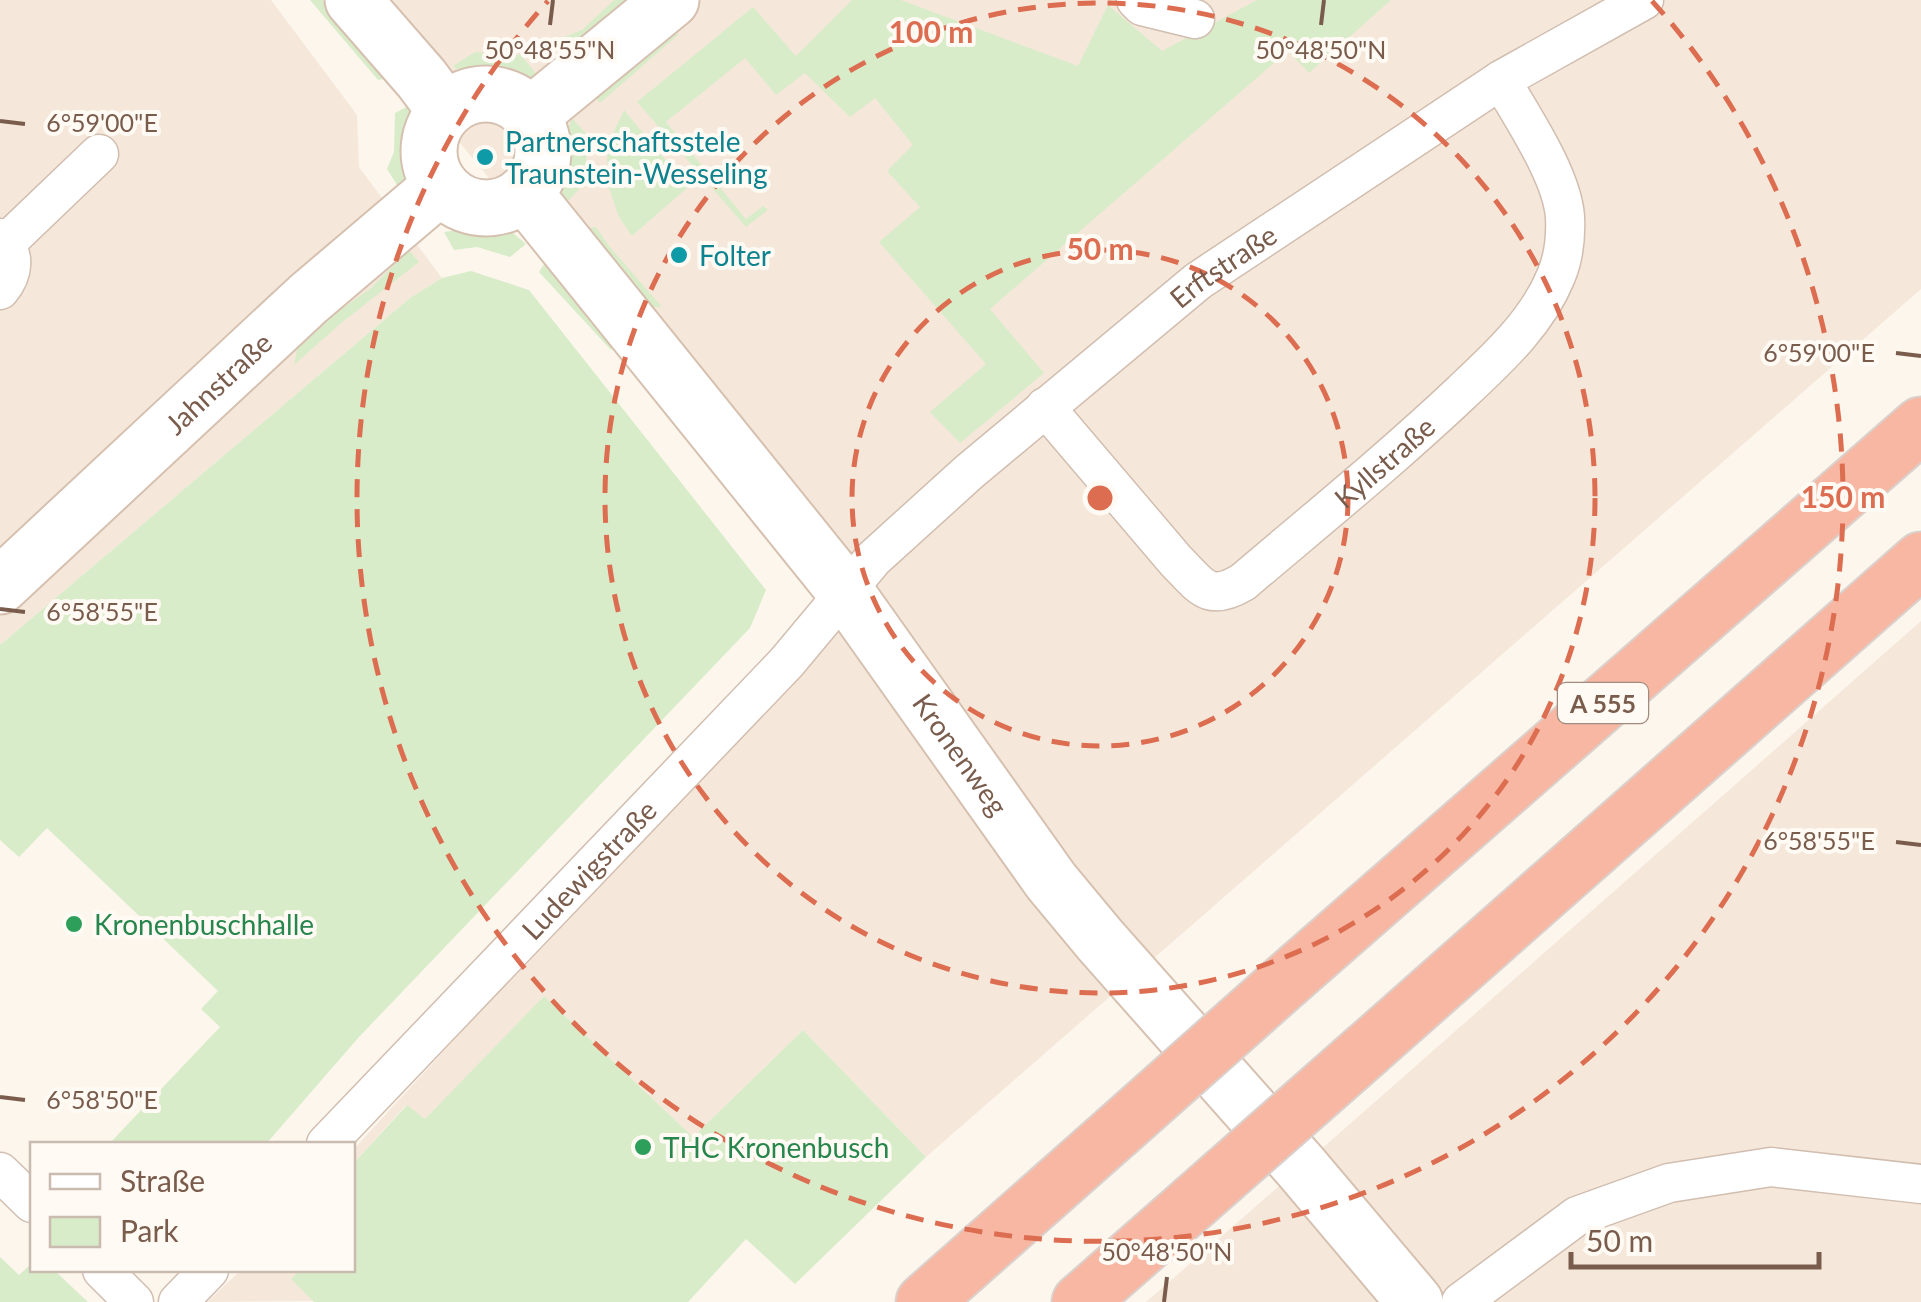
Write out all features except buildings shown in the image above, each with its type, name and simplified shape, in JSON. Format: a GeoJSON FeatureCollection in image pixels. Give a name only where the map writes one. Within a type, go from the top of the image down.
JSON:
{"type":"FeatureCollection","features":[{"type":"Feature","properties":{"kind":"highway","name":"A 555"},"geometry":{"type":"LineString","coordinates":[[924,1302],[1921,425]]}},
{"type":"Feature","properties":{"kind":"highway"},"geometry":{"type":"LineString","coordinates":[[1080,1302],[1921,560]]}},
{"type":"Feature","properties":{"kind":"street"},"geometry":{"type":"LineString","coordinates":[[352,0],[445,110]]}},
{"type":"Feature","properties":{"kind":"street"},"geometry":{"type":"LineString","coordinates":[[532,115],[671,0]]}},
{"type":"Feature","properties":{"kind":"street"},"geometry":{"type":"LineString","coordinates":[[1136,0],[1142,6],[1196,18]]}},
{"type":"Feature","properties":{"kind":"street","name":"Erftstraße"},"geometry":{"type":"LineString","coordinates":[[846,591],[873,559],[1045,407],[1198,281],[1501,80],[1644,0]]}},
{"type":"Feature","properties":{"kind":"street","name":"Kyllstraße"},"geometry":{"type":"LineString","coordinates":[[1045,407],[1195,580],[1212,592],[1225,592],[1243,582],[1427,426],[1509,347],[1556,277],[1565,248],[1565,213],[1559,189],[1501,80]]}},
{"type":"Feature","properties":{"kind":"street"},"geometry":{"type":"LineString","coordinates":[[476,94],[494,94],[511,99],[532,115],[542,136],[544,152],[542,168],[524,194],[504,206],[480,208],[459,202],[440,186],[431,168],[429,148],[434,128],[445,110],[476,94]]}},
{"type":"Feature","properties":{"kind":"street"},"geometry":{"type":"LineString","coordinates":[[0,290],[10,276],[12,264],[12,254],[3,240],[99,154]]}},
{"type":"Feature","properties":{"kind":"street","name":"Jahnstraße"},"geometry":{"type":"LineString","coordinates":[[0,586],[308,299],[440,186]]}},
{"type":"Feature","properties":{"kind":"street","name":"Kronenweg"},"geometry":{"type":"LineString","coordinates":[[524,194],[846,591],[1042,869],[1415,1302]]}},
{"type":"Feature","properties":{"kind":"street","name":"Ludewigstraße"},"geometry":{"type":"LineString","coordinates":[[328,1142],[787,662],[846,591]]}},
{"type":"Feature","properties":{"kind":"street"},"geometry":{"type":"LineString","coordinates":[[1461,1302],[1576,1216],[1670,1184],[1771,1167],[1921,1184]]}},
{"type":"Feature","properties":{"kind":"street"},"geometry":{"type":"LineString","coordinates":[[0,1172],[30,1201]]}},
{"type":"Feature","properties":{"kind":"street"},"geometry":{"type":"LineString","coordinates":[[104,1272],[134,1302]]}},
{"type":"Feature","properties":{"kind":"street"},"geometry":{"type":"LineString","coordinates":[[178,1302],[206,1272]]}},
{"type":"Feature","properties":{"kind":"shaded area"},"geometry":{"type":"Polygon","coordinates":[[[0,0],[271,0],[357,115],[359,167],[442,278],[410,298],[0,645],[0,0]]]}},
{"type":"Feature","properties":{"kind":"shaded area"},"geometry":{"type":"Polygon","coordinates":[[[346,0],[1921,0],[1921,289],[926,1157],[803,1030],[693,1137],[544,996],[425,1120],[406,1105],[355,1162],[355,1148],[847,612],[346,0]]]}},
{"type":"Feature","properties":{"kind":"shaded area"},"geometry":{"type":"Polygon","coordinates":[[[1921,621],[1921,1302],[1146,1302],[1301,1167],[1921,621]]]}},
{"type":"Feature","properties":{"kind":"shaded area"},"geometry":{"type":"Polygon","coordinates":[[[239,1272],[298,1272],[291,1279],[315,1301],[207,1302],[239,1272]]]}},
{"type":"Feature","properties":{"kind":"green space"},"geometry":{"type":"Polygon","coordinates":[[[310,0],[323,0],[393,77],[378,80],[310,0]]]}},
{"type":"Feature","properties":{"kind":"green space"},"geometry":{"type":"Polygon","coordinates":[[[614,0],[636,0],[565,56],[549,43],[582,30],[614,0]]]}},
{"type":"Feature","properties":{"kind":"green space"},"geometry":{"type":"Polygon","coordinates":[[[852,0],[901,0],[1078,66],[1108,5],[1162,51],[1257,0],[1391,0],[1309,73],[1288,51],[990,309],[1044,373],[960,443],[930,412],[986,364],[879,242],[920,207],[887,171],[913,145],[875,98],[850,117],[805,73],[776,95],[745,58],[666,122],[746,219],[763,206],[768,210],[746,227],[637,102],[753,7],[796,56],[852,0]]]}},
{"type":"Feature","properties":{"kind":"green space"},"geometry":{"type":"Polygon","coordinates":[[[666,33],[679,34],[600,103],[594,95],[666,33]]]}},
{"type":"Feature","properties":{"kind":"green space"},"geometry":{"type":"Polygon","coordinates":[[[475,52],[521,55],[539,77],[516,82],[484,81],[453,66],[475,52]]]}},
{"type":"Feature","properties":{"kind":"green space"},"geometry":{"type":"Polygon","coordinates":[[[414,103],[417,147],[399,188],[387,169],[394,152],[395,113],[414,103]]]}},
{"type":"Feature","properties":{"kind":"green space"},"geometry":{"type":"Polygon","coordinates":[[[624,110],[688,187],[632,236],[619,217],[608,185],[607,146],[624,110]]]}},
{"type":"Feature","properties":{"kind":"green space"},"geometry":{"type":"Polygon","coordinates":[[[572,118],[589,137],[583,185],[565,204],[556,169],[572,118]]]}},
{"type":"Feature","properties":{"kind":"green space"},"geometry":{"type":"Polygon","coordinates":[[[477,227],[513,233],[526,244],[510,257],[477,247],[454,250],[444,232],[477,227]]]}},
{"type":"Feature","properties":{"kind":"green space"},"geometry":{"type":"Polygon","coordinates":[[[596,227],[662,307],[647,307],[582,229],[596,227]]]}},
{"type":"Feature","properties":{"kind":"green space"},"geometry":{"type":"Polygon","coordinates":[[[409,250],[419,262],[294,365],[299,339],[371,288],[409,250]]]}},
{"type":"Feature","properties":{"kind":"green space"},"geometry":{"type":"Polygon","coordinates":[[[546,261],[615,342],[611,350],[539,272],[546,261]]]}},
{"type":"Feature","properties":{"kind":"green space"},"geometry":{"type":"Polygon","coordinates":[[[471,271],[529,290],[766,590],[750,628],[359,1037],[268,1142],[111,1142],[220,1027],[201,1009],[218,991],[47,828],[19,857],[0,840],[0,645],[410,298],[442,278],[471,271]]]}},
{"type":"Feature","properties":{"kind":"green space","name":"THC Kronenbusch"},"geometry":{"type":"Polygon","coordinates":[[[544,996],[693,1137],[803,1030],[926,1157],[795,1284],[746,1239],[688,1302],[314,1302],[291,1279],[298,1272],[355,1272],[355,1162],[407,1105],[425,1119],[544,996]]]}},
{"type":"Feature","properties":{"kind":"green space"},"geometry":{"type":"Polygon","coordinates":[[[0,1257],[19,1275],[30,1265],[30,1272],[56,1272],[88,1302],[0,1302],[0,1257]]]}},
{"type":"Feature","properties":{"kind":"place","name":"Partnerschaftsstele Traunstein-Wesseling"},"geometry":{"type":"Point","coordinates":[485,157]}},
{"type":"Feature","properties":{"kind":"place","name":"Folter"},"geometry":{"type":"Point","coordinates":[679,255]}},
{"type":"Feature","properties":{"kind":"place","name":"Kronenbuschhalle"},"geometry":{"type":"Point","coordinates":[74,924]}},
{"type":"Feature","properties":{"kind":"place","name":"THC Kronenbusch"},"geometry":{"type":"Point","coordinates":[643,1147]}}]}
